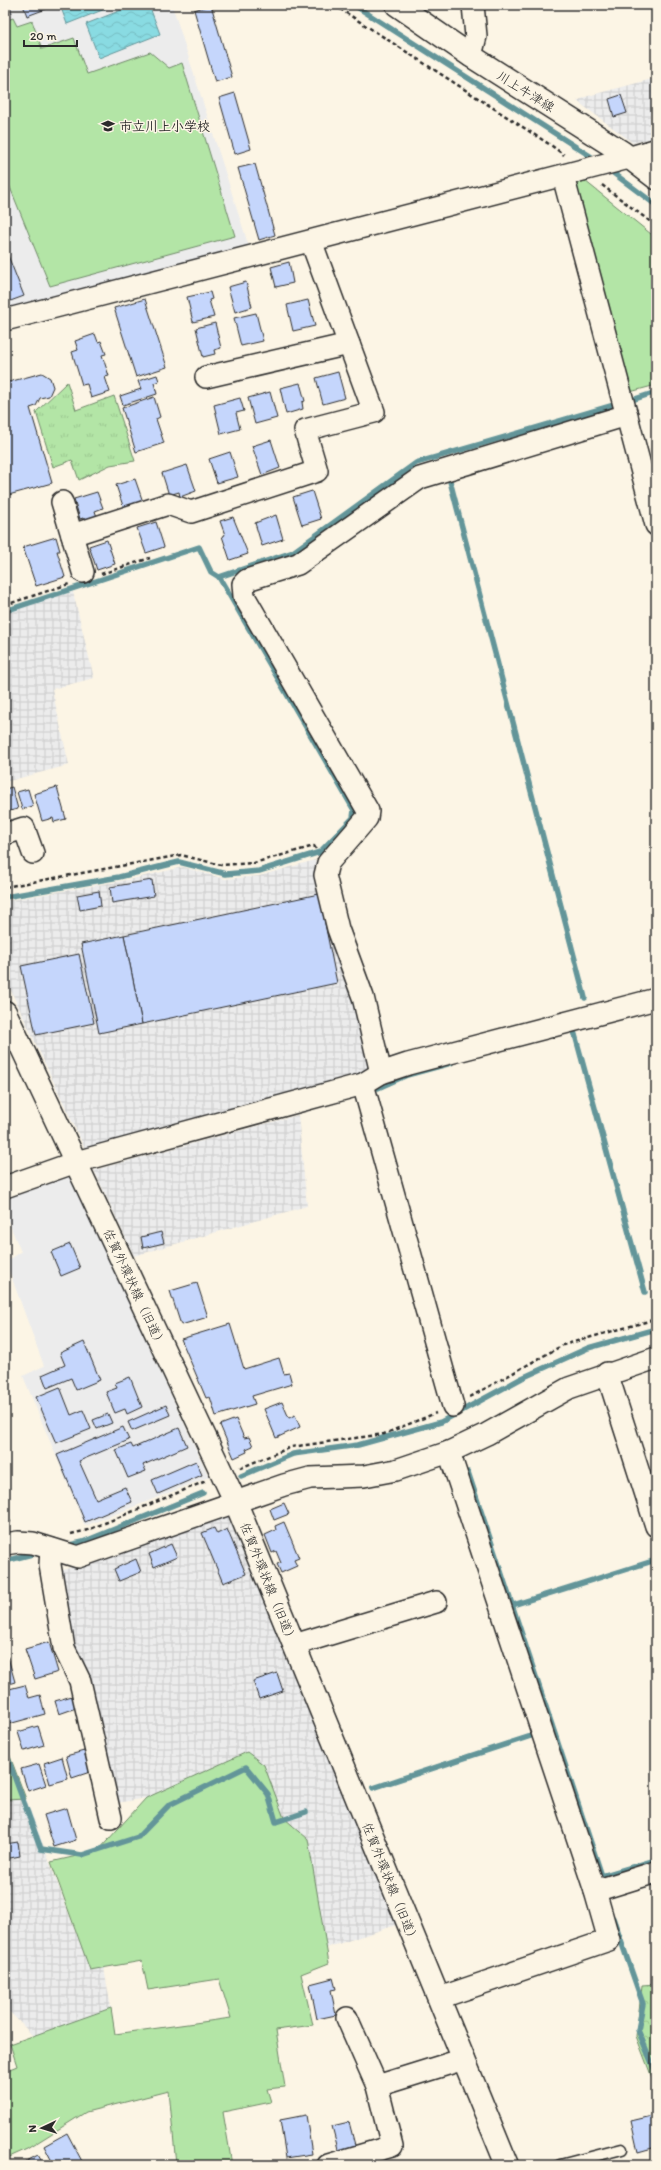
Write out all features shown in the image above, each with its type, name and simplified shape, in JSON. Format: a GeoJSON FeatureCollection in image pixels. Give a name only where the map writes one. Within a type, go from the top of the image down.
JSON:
{"type":"FeatureCollection","features":[{"type":"Feature","properties":{"kind":"street","name":"川上牛津線"},"geometry":{"type":"LineString","coordinates":[[397,5],[471,56],[629,158],[656,178]]}},
{"type":"Feature","properties":{"kind":"street"},"geometry":{"type":"LineString","coordinates":[[471,56],[476,36],[473,5]]}},
{"type":"Feature","properties":{"kind":"street"},"geometry":{"type":"LineString","coordinates":[[5,320],[584,171],[656,150]]}},
{"type":"Feature","properties":{"kind":"street"},"geometry":{"type":"LineString","coordinates":[[563,176],[656,525]]}},
{"type":"Feature","properties":{"kind":"street"},"geometry":{"type":"LineString","coordinates":[[72,535],[168,504],[192,512],[317,470],[305,430],[374,412],[311,242]]}},
{"type":"Feature","properties":{"kind":"street"},"geometry":{"type":"LineString","coordinates":[[206,377],[349,344]]}},
{"type":"Feature","properties":{"kind":"street"},"geometry":{"type":"LineString","coordinates":[[381,1073],[363,997],[338,929],[326,875],[328,863],[367,818],[368,811],[244,596],[243,584],[247,580],[298,564],[420,478],[627,415]]}},
{"type":"Feature","properties":{"kind":"street"},"geometry":{"type":"LineString","coordinates":[[62,502],[84,572]]}},
{"type":"Feature","properties":{"kind":"street"},"geometry":{"type":"LineString","coordinates":[[5,834],[24,828],[33,853]]}},
{"type":"Feature","properties":{"kind":"street"},"geometry":{"type":"LineString","coordinates":[[5,1187],[76,1162],[363,1084],[381,1073],[408,1064],[656,999]]}},
{"type":"Feature","properties":{"kind":"street","name":"佐賀外環状線（旧道）"},"geometry":{"type":"LineString","coordinates":[[5,1012],[236,1503],[507,2165]]}},
{"type":"Feature","properties":{"kind":"street"},"geometry":{"type":"LineString","coordinates":[[363,1084],[453,1406]]}},
{"type":"Feature","properties":{"kind":"street"},"geometry":{"type":"LineString","coordinates":[[5,1544],[18,1542],[45,1552],[78,1557],[284,1485],[310,1478],[364,1476],[396,1470],[448,1452],[487,1434],[563,1391],[607,1373],[656,1358]]}},
{"type":"Feature","properties":{"kind":"street"},"geometry":{"type":"LineString","coordinates":[[607,1373],[656,1526]]}},
{"type":"Feature","properties":{"kind":"street"},"geometry":{"type":"LineString","coordinates":[[439,1998],[609,1940],[595,1891],[448,1452]]}},
{"type":"Feature","properties":{"kind":"street"},"geometry":{"type":"LineString","coordinates":[[45,1552],[64,1648],[80,1681],[111,1818]]}},
{"type":"Feature","properties":{"kind":"street"},"geometry":{"type":"LineString","coordinates":[[294,1645],[436,1602]]}},
{"type":"Feature","properties":{"kind":"street"},"geometry":{"type":"LineString","coordinates":[[595,1891],[656,1872]]}},
{"type":"Feature","properties":{"kind":"street"},"geometry":{"type":"LineString","coordinates":[[328,2165],[392,2146],[377,2086],[346,2018]]}},
{"type":"Feature","properties":{"kind":"street"},"geometry":{"type":"LineString","coordinates":[[377,2086],[464,2059]]}},
{"type":"Feature","properties":{"kind":"lane"},"geometry":{"type":"LineString","coordinates":[[560,2165],[622,2149]]}},
{"type":"Feature","properties":{"kind":"path"},"geometry":{"type":"LineString","coordinates":[[334,5],[552,146],[656,226]]}},
{"type":"Feature","properties":{"kind":"path"},"geometry":{"type":"LineString","coordinates":[[5,887],[181,855],[221,865],[254,863],[314,846]]}},
{"type":"Feature","properties":{"kind":"path"},"geometry":{"type":"LineString","coordinates":[[67,1535],[88,1530],[223,1474]]}},
{"type":"Feature","properties":{"kind":"shaded area","name":"市立川上小学校"},"geometry":{"type":"Polygon","coordinates":[[[5,5],[172,5],[249,247],[5,309],[5,5]]]}},
{"type":"Feature","properties":{"kind":"shaded area"},"geometry":{"type":"Polygon","coordinates":[[[656,78],[656,137],[633,143],[577,101],[588,96],[656,78]]]}},
{"type":"Feature","properties":{"kind":"shaded area"},"geometry":{"type":"Polygon","coordinates":[[[73,592],[94,678],[52,689],[69,765],[5,782],[5,608],[73,592]]]}},
{"type":"Feature","properties":{"kind":"shaded area"},"geometry":{"type":"Polygon","coordinates":[[[315,860],[373,1068],[365,1078],[85,1149],[5,978],[5,901],[132,879],[183,867],[225,879],[259,876],[315,860]]]}},
{"type":"Feature","properties":{"kind":"shaded area"},"geometry":{"type":"Polygon","coordinates":[[[298,1115],[307,1206],[134,1256],[94,1170],[298,1115]]]}},
{"type":"Feature","properties":{"kind":"shaded area"},"geometry":{"type":"Polygon","coordinates":[[[70,1176],[209,1477],[85,1526],[23,1376],[44,1366],[6,1262],[21,1252],[5,1213],[5,1198],[70,1176]]]}},
{"type":"Feature","properties":{"kind":"shaded area"},"geometry":{"type":"Polygon","coordinates":[[[227,1514],[396,1925],[326,1948],[308,1839],[284,1818],[264,1765],[247,1752],[146,1798],[111,1804],[57,1572],[227,1514]]]}},
{"type":"Feature","properties":{"kind":"shaded area"},"geometry":{"type":"Polygon","coordinates":[[[26,1799],[90,1970],[104,1968],[111,2008],[33,2036],[5,2007],[5,1800],[26,1799]]]}},
{"type":"Feature","properties":{"kind":"green space","name":"市立川上小学校"},"geometry":{"type":"Polygon","coordinates":[[[13,18],[17,26],[32,21],[42,49],[74,38],[87,74],[150,52],[169,68],[182,63],[235,236],[50,286],[5,175],[5,21],[13,18]]]}},
{"type":"Feature","properties":{"kind":"green space"},"geometry":{"type":"Polygon","coordinates":[[[585,181],[656,238],[656,385],[630,392],[575,184],[585,181]]]}},
{"type":"Feature","properties":{"kind":"green space"},"geometry":{"type":"Polygon","coordinates":[[[67,382],[76,410],[114,396],[135,461],[110,465],[79,480],[72,460],[53,467],[36,412],[67,382]]]}},
{"type":"Feature","properties":{"kind":"green space"},"geometry":{"type":"Polygon","coordinates":[[[5,1743],[26,1799],[5,1800],[5,1743]]]}},
{"type":"Feature","properties":{"kind":"green space"},"geometry":{"type":"Polygon","coordinates":[[[247,1752],[264,1765],[284,1818],[308,1839],[329,1963],[301,1974],[313,2025],[276,2030],[285,2087],[267,2089],[271,2102],[223,2112],[232,2165],[176,2165],[169,2091],[86,2112],[27,2149],[5,2159],[5,2071],[17,2066],[10,2044],[111,2008],[115,2034],[231,2018],[219,1979],[148,1990],[142,1961],[90,1970],[51,1862],[98,1851],[146,1798],[247,1752]]]}},
{"type":"Feature","properties":{"kind":"green space"},"geometry":{"type":"Polygon","coordinates":[[[656,1984],[656,2088],[636,2036],[642,1985],[656,1984]]]}},
{"type":"Feature","properties":{"kind":"water"},"geometry":{"type":"Polygon","coordinates":[[[60,5],[103,5],[105,9],[67,24],[60,5]]]}},
{"type":"Feature","properties":{"kind":"water"},"geometry":{"type":"Polygon","coordinates":[[[134,5],[149,5],[160,34],[99,58],[86,24],[134,5]]]}},
{"type":"Feature","properties":{"kind":"building"},"geometry":{"type":"Polygon","coordinates":[[[5,5],[10,5],[12,13],[5,15],[5,5]]]}},
{"type":"Feature","properties":{"kind":"building"},"geometry":{"type":"Polygon","coordinates":[[[23,5],[44,5],[46,9],[27,16],[23,5]]]}},
{"type":"Feature","properties":{"kind":"building"},"geometry":{"type":"Polygon","coordinates":[[[211,5],[232,77],[215,82],[194,10],[211,5]]]}},
{"type":"Feature","properties":{"kind":"building"},"geometry":{"type":"Polygon","coordinates":[[[235,93],[251,149],[235,154],[219,98],[235,93]]]}},
{"type":"Feature","properties":{"kind":"building"},"geometry":{"type":"Polygon","coordinates":[[[621,95],[627,113],[614,117],[609,99],[621,95]]]}},
{"type":"Feature","properties":{"kind":"building"},"geometry":{"type":"Polygon","coordinates":[[[255,164],[275,235],[259,240],[238,168],[255,164]]]}},
{"type":"Feature","properties":{"kind":"building"},"geometry":{"type":"Polygon","coordinates":[[[5,248],[24,296],[5,303],[5,248]]]}},
{"type":"Feature","properties":{"kind":"building"},"geometry":{"type":"Polygon","coordinates":[[[289,262],[293,283],[276,287],[271,267],[289,262]]]}},
{"type":"Feature","properties":{"kind":"building"},"geometry":{"type":"Polygon","coordinates":[[[246,282],[252,307],[235,312],[228,287],[246,282]]]}},
{"type":"Feature","properties":{"kind":"building"},"geometry":{"type":"Polygon","coordinates":[[[210,292],[212,299],[209,300],[214,317],[193,322],[187,297],[210,292]]]}},
{"type":"Feature","properties":{"kind":"building"},"geometry":{"type":"Polygon","coordinates":[[[145,299],[167,367],[136,377],[114,308],[145,299]]]}},
{"type":"Feature","properties":{"kind":"building"},"geometry":{"type":"Polygon","coordinates":[[[308,300],[315,326],[293,331],[287,305],[308,300]]]}},
{"type":"Feature","properties":{"kind":"building"},"geometry":{"type":"Polygon","coordinates":[[[256,313],[263,341],[241,346],[234,318],[256,313]]]}},
{"type":"Feature","properties":{"kind":"building"},"geometry":{"type":"Polygon","coordinates":[[[215,323],[221,348],[214,350],[215,354],[203,357],[196,328],[215,323]]]}},
{"type":"Feature","properties":{"kind":"building"},"geometry":{"type":"Polygon","coordinates":[[[95,334],[98,342],[101,341],[106,354],[102,355],[109,376],[105,377],[110,392],[91,398],[87,384],[82,385],[72,352],[78,350],[75,341],[95,334]]]}},
{"type":"Feature","properties":{"kind":"building"},"geometry":{"type":"Polygon","coordinates":[[[338,372],[345,398],[323,404],[316,378],[338,372]]]}},
{"type":"Feature","properties":{"kind":"building"},"geometry":{"type":"Polygon","coordinates":[[[42,373],[50,378],[53,387],[49,396],[40,398],[36,406],[30,408],[52,483],[5,496],[5,383],[42,373]]]}},
{"type":"Feature","properties":{"kind":"building"},"geometry":{"type":"Polygon","coordinates":[[[157,375],[159,381],[154,383],[157,394],[123,405],[120,396],[141,389],[138,381],[157,375]]]}},
{"type":"Feature","properties":{"kind":"building"},"geometry":{"type":"Polygon","coordinates":[[[300,383],[305,401],[302,402],[303,409],[286,414],[280,388],[300,383]]]}},
{"type":"Feature","properties":{"kind":"building"},"geometry":{"type":"Polygon","coordinates":[[[270,392],[277,418],[255,424],[248,398],[270,392]]]}},
{"type":"Feature","properties":{"kind":"building"},"geometry":{"type":"Polygon","coordinates":[[[154,397],[160,417],[156,419],[164,443],[136,452],[122,408],[154,397]]]}},
{"type":"Feature","properties":{"kind":"building"},"geometry":{"type":"Polygon","coordinates":[[[240,398],[244,411],[236,413],[240,429],[221,434],[214,405],[240,398]]]}},
{"type":"Feature","properties":{"kind":"building"},"geometry":{"type":"Polygon","coordinates":[[[271,440],[280,468],[262,475],[252,446],[271,440]]]}},
{"type":"Feature","properties":{"kind":"building"},"geometry":{"type":"Polygon","coordinates":[[[230,452],[238,477],[217,483],[209,459],[230,452]]]}},
{"type":"Feature","properties":{"kind":"building"},"geometry":{"type":"Polygon","coordinates":[[[187,465],[196,491],[180,497],[179,492],[169,495],[162,473],[187,465]]]}},
{"type":"Feature","properties":{"kind":"building"},"geometry":{"type":"Polygon","coordinates":[[[135,479],[143,502],[124,509],[116,485],[135,479]]]}},
{"type":"Feature","properties":{"kind":"building"},"geometry":{"type":"Polygon","coordinates":[[[312,491],[321,519],[302,525],[293,497],[312,491]]]}},
{"type":"Feature","properties":{"kind":"building"},"geometry":{"type":"Polygon","coordinates":[[[97,492],[103,508],[95,511],[97,517],[84,522],[83,518],[80,519],[74,499],[97,492]]]}},
{"type":"Feature","properties":{"kind":"building"},"geometry":{"type":"Polygon","coordinates":[[[276,515],[283,539],[262,546],[255,523],[276,515]]]}},
{"type":"Feature","properties":{"kind":"building"},"geometry":{"type":"Polygon","coordinates":[[[233,517],[248,554],[230,560],[222,536],[225,535],[220,521],[233,517]]]}},
{"type":"Feature","properties":{"kind":"building"},"geometry":{"type":"Polygon","coordinates":[[[156,522],[164,547],[146,553],[137,528],[156,522]]]}},
{"type":"Feature","properties":{"kind":"building"},"geometry":{"type":"Polygon","coordinates":[[[56,537],[60,551],[57,551],[65,577],[36,586],[23,547],[56,537]]]}},
{"type":"Feature","properties":{"kind":"building"},"geometry":{"type":"Polygon","coordinates":[[[107,540],[115,564],[97,570],[89,546],[107,540]]]}},
{"type":"Feature","properties":{"kind":"building"},"geometry":{"type":"Polygon","coordinates":[[[12,787],[18,809],[5,812],[5,789],[12,787]]]}},
{"type":"Feature","properties":{"kind":"building"},"geometry":{"type":"Polygon","coordinates":[[[57,787],[66,819],[54,822],[53,818],[42,821],[34,794],[57,787]]]}},
{"type":"Feature","properties":{"kind":"building"},"geometry":{"type":"Polygon","coordinates":[[[28,789],[33,806],[22,809],[17,792],[28,789]]]}},
{"type":"Feature","properties":{"kind":"building"},"geometry":{"type":"Polygon","coordinates":[[[152,880],[154,896],[112,903],[110,887],[152,880]]]}},
{"type":"Feature","properties":{"kind":"building"},"geometry":{"type":"Polygon","coordinates":[[[99,891],[101,906],[80,910],[77,895],[99,891]]]}},
{"type":"Feature","properties":{"kind":"building"},"geometry":{"type":"Polygon","coordinates":[[[319,894],[337,983],[142,1024],[124,935],[319,894]]]}},
{"type":"Feature","properties":{"kind":"building"},"geometry":{"type":"Polygon","coordinates":[[[124,935],[142,1024],[99,1033],[81,944],[124,935]]]}},
{"type":"Feature","properties":{"kind":"building"},"geometry":{"type":"Polygon","coordinates":[[[79,954],[94,1023],[36,1035],[21,966],[79,954]]]}},
{"type":"Feature","properties":{"kind":"building"},"geometry":{"type":"Polygon","coordinates":[[[161,1232],[164,1243],[143,1248],[141,1237],[161,1232]]]}},
{"type":"Feature","properties":{"kind":"building"},"geometry":{"type":"Polygon","coordinates":[[[70,1244],[80,1268],[61,1276],[51,1252],[70,1244]]]}},
{"type":"Feature","properties":{"kind":"building"},"geometry":{"type":"Polygon","coordinates":[[[197,1283],[208,1317],[181,1325],[170,1291],[197,1283]]]}},
{"type":"Feature","properties":{"kind":"building"},"geometry":{"type":"Polygon","coordinates":[[[230,1324],[244,1369],[279,1358],[284,1374],[289,1373],[292,1384],[252,1396],[255,1404],[216,1416],[210,1397],[206,1398],[181,1339],[230,1324]]]}},
{"type":"Feature","properties":{"kind":"building"},"geometry":{"type":"Polygon","coordinates":[[[84,1342],[100,1380],[76,1390],[71,1378],[47,1388],[42,1375],[65,1365],[60,1353],[84,1342]]]}},
{"type":"Feature","properties":{"kind":"building"},"geometry":{"type":"Polygon","coordinates":[[[130,1377],[142,1407],[127,1414],[125,1409],[115,1413],[106,1392],[117,1388],[115,1383],[130,1377]]]}},
{"type":"Feature","properties":{"kind":"building"},"geometry":{"type":"Polygon","coordinates":[[[60,1387],[71,1415],[83,1410],[91,1429],[56,1443],[36,1397],[60,1387]]]}},
{"type":"Feature","properties":{"kind":"building"},"geometry":{"type":"Polygon","coordinates":[[[282,1402],[289,1418],[295,1415],[300,1427],[276,1438],[264,1409],[282,1402]]]}},
{"type":"Feature","properties":{"kind":"building"},"geometry":{"type":"Polygon","coordinates":[[[166,1405],[170,1415],[132,1431],[128,1422],[166,1405]]]}},
{"type":"Feature","properties":{"kind":"building"},"geometry":{"type":"Polygon","coordinates":[[[108,1414],[112,1423],[97,1429],[93,1420],[108,1414]]]}},
{"type":"Feature","properties":{"kind":"building"},"geometry":{"type":"Polygon","coordinates":[[[236,1419],[244,1438],[249,1437],[253,1446],[246,1449],[247,1452],[234,1458],[220,1425],[236,1419]]]}},
{"type":"Feature","properties":{"kind":"building"},"geometry":{"type":"Polygon","coordinates":[[[123,1427],[129,1440],[79,1461],[96,1499],[125,1487],[132,1502],[85,1522],[57,1455],[123,1427]]]}},
{"type":"Feature","properties":{"kind":"building"},"geometry":{"type":"Polygon","coordinates":[[[179,1428],[187,1446],[143,1465],[146,1471],[128,1478],[116,1450],[131,1444],[133,1448],[179,1428]]]}},
{"type":"Feature","properties":{"kind":"building"},"geometry":{"type":"Polygon","coordinates":[[[196,1461],[202,1475],[158,1494],[152,1480],[196,1461]]]}},
{"type":"Feature","properties":{"kind":"building"},"geometry":{"type":"Polygon","coordinates":[[[284,1503],[289,1514],[274,1520],[270,1509],[284,1503]]]}},
{"type":"Feature","properties":{"kind":"building"},"geometry":{"type":"Polygon","coordinates":[[[284,1522],[299,1558],[294,1560],[297,1566],[281,1573],[277,1564],[281,1563],[276,1551],[272,1553],[265,1535],[276,1530],[275,1526],[284,1522]]]}},
{"type":"Feature","properties":{"kind":"building"},"geometry":{"type":"Polygon","coordinates":[[[214,1528],[217,1534],[227,1529],[246,1574],[223,1583],[202,1533],[214,1528]]]}},
{"type":"Feature","properties":{"kind":"building"},"geometry":{"type":"Polygon","coordinates":[[[171,1544],[177,1557],[154,1567],[149,1554],[171,1544]]]}},
{"type":"Feature","properties":{"kind":"building"},"geometry":{"type":"Polygon","coordinates":[[[136,1559],[141,1572],[119,1581],[114,1569],[136,1559]]]}},
{"type":"Feature","properties":{"kind":"building"},"geometry":{"type":"Polygon","coordinates":[[[49,1642],[58,1672],[35,1679],[25,1649],[49,1642]]]}},
{"type":"Feature","properties":{"kind":"building"},"geometry":{"type":"Polygon","coordinates":[[[5,1647],[15,1682],[5,1685],[5,1647]]]}},
{"type":"Feature","properties":{"kind":"building"},"geometry":{"type":"Polygon","coordinates":[[[277,1673],[283,1691],[259,1699],[253,1681],[277,1673]]]}},
{"type":"Feature","properties":{"kind":"building"},"geometry":{"type":"Polygon","coordinates":[[[25,1685],[29,1698],[40,1695],[45,1714],[5,1725],[5,1690],[25,1685]]]}},
{"type":"Feature","properties":{"kind":"building"},"geometry":{"type":"Polygon","coordinates":[[[72,1696],[76,1708],[59,1714],[55,1701],[72,1696]]]}},
{"type":"Feature","properties":{"kind":"building"},"geometry":{"type":"Polygon","coordinates":[[[38,1726],[44,1745],[24,1751],[18,1732],[38,1726]]]}},
{"type":"Feature","properties":{"kind":"building"},"geometry":{"type":"Polygon","coordinates":[[[84,1751],[90,1772],[72,1778],[66,1756],[84,1751]]]}},
{"type":"Feature","properties":{"kind":"building"},"geometry":{"type":"Polygon","coordinates":[[[62,1757],[68,1779],[50,1784],[44,1763],[62,1757]]]}},
{"type":"Feature","properties":{"kind":"building"},"geometry":{"type":"Polygon","coordinates":[[[39,1764],[46,1785],[28,1791],[21,1769],[39,1764]]]}},
{"type":"Feature","properties":{"kind":"building"},"geometry":{"type":"Polygon","coordinates":[[[67,1808],[76,1840],[54,1847],[44,1815],[67,1808]]]}},
{"type":"Feature","properties":{"kind":"building"},"geometry":{"type":"Polygon","coordinates":[[[18,1842],[20,1856],[5,1859],[5,1844],[18,1842]]]}},
{"type":"Feature","properties":{"kind":"building"},"geometry":{"type":"Polygon","coordinates":[[[333,1978],[336,1989],[331,1990],[336,2015],[317,2019],[310,1984],[333,1978]]]}},
{"type":"Feature","properties":{"kind":"building"},"geometry":{"type":"Polygon","coordinates":[[[306,2115],[312,2154],[286,2158],[280,2120],[306,2115]]]}},
{"type":"Feature","properties":{"kind":"building"},"geometry":{"type":"Polygon","coordinates":[[[656,2115],[656,2147],[638,2152],[631,2121],[656,2115]]]}},
{"type":"Feature","properties":{"kind":"building"},"geometry":{"type":"Polygon","coordinates":[[[349,2122],[356,2149],[339,2153],[332,2126],[349,2122]]]}},
{"type":"Feature","properties":{"kind":"building"},"geometry":{"type":"Polygon","coordinates":[[[67,2133],[84,2165],[54,2165],[44,2146],[67,2133]]]}},
{"type":"Feature","properties":{"kind":"building"},"geometry":{"type":"Polygon","coordinates":[[[38,2155],[44,2165],[21,2164],[38,2155]]]}},
{"type":"Feature","properties":{"kind":"waterway"},"geometry":{"type":"LineString","coordinates":[[354,5],[598,161]]}},
{"type":"Feature","properties":{"kind":"waterway"},"geometry":{"type":"LineString","coordinates":[[608,169],[656,205]]}},
{"type":"Feature","properties":{"kind":"waterway"},"geometry":{"type":"LineString","coordinates":[[635,399],[656,392]]}},
{"type":"Feature","properties":{"kind":"waterway"},"geometry":{"type":"LineString","coordinates":[[5,897],[119,877],[179,862],[226,874],[259,871],[320,852],[353,818],[354,810],[219,577],[293,552],[416,463],[614,405]]}},
{"type":"Feature","properties":{"kind":"waterway"},"geometry":{"type":"LineString","coordinates":[[450,481],[585,998]]}},
{"type":"Feature","properties":{"kind":"waterway"},"geometry":{"type":"LineString","coordinates":[[5,611],[199,547],[211,572],[219,577]]}},
{"type":"Feature","properties":{"kind":"waterway"},"geometry":{"type":"LineString","coordinates":[[574,1031],[645,1292]]}},
{"type":"Feature","properties":{"kind":"waterway"},"geometry":{"type":"LineString","coordinates":[[378,1088],[407,1075],[451,1063]]}},
{"type":"Feature","properties":{"kind":"waterway"},"geometry":{"type":"LineString","coordinates":[[241,1476],[293,1454],[358,1445],[441,1422],[522,1378],[588,1348],[656,1329]]}},
{"type":"Feature","properties":{"kind":"waterway"},"geometry":{"type":"LineString","coordinates":[[468,1472],[602,1876],[656,1860]]}},
{"type":"Feature","properties":{"kind":"waterway"},"geometry":{"type":"LineString","coordinates":[[65,1546],[83,1542],[203,1493]]}},
{"type":"Feature","properties":{"kind":"waterway"},"geometry":{"type":"LineString","coordinates":[[5,1561],[40,1552]]}},
{"type":"Feature","properties":{"kind":"waterway"},"geometry":{"type":"LineString","coordinates":[[513,1605],[656,1560]]}},
{"type":"Feature","properties":{"kind":"waterway"},"geometry":{"type":"LineString","coordinates":[[373,1788],[531,1736]]}},
{"type":"Feature","properties":{"kind":"waterway"},"geometry":{"type":"LineString","coordinates":[[5,1751],[41,1849],[82,1855],[138,1837],[169,1805],[246,1767],[268,1794],[276,1822],[306,1812]]}},
{"type":"Feature","properties":{"kind":"waterway"},"geometry":{"type":"LineString","coordinates":[[613,1918],[643,2004],[638,2030],[656,2073]]}},
{"type":"Feature","properties":{"kind":"place","name":"市立川上小学校"},"geometry":{"type":"Point","coordinates":[108,126]}}]}
